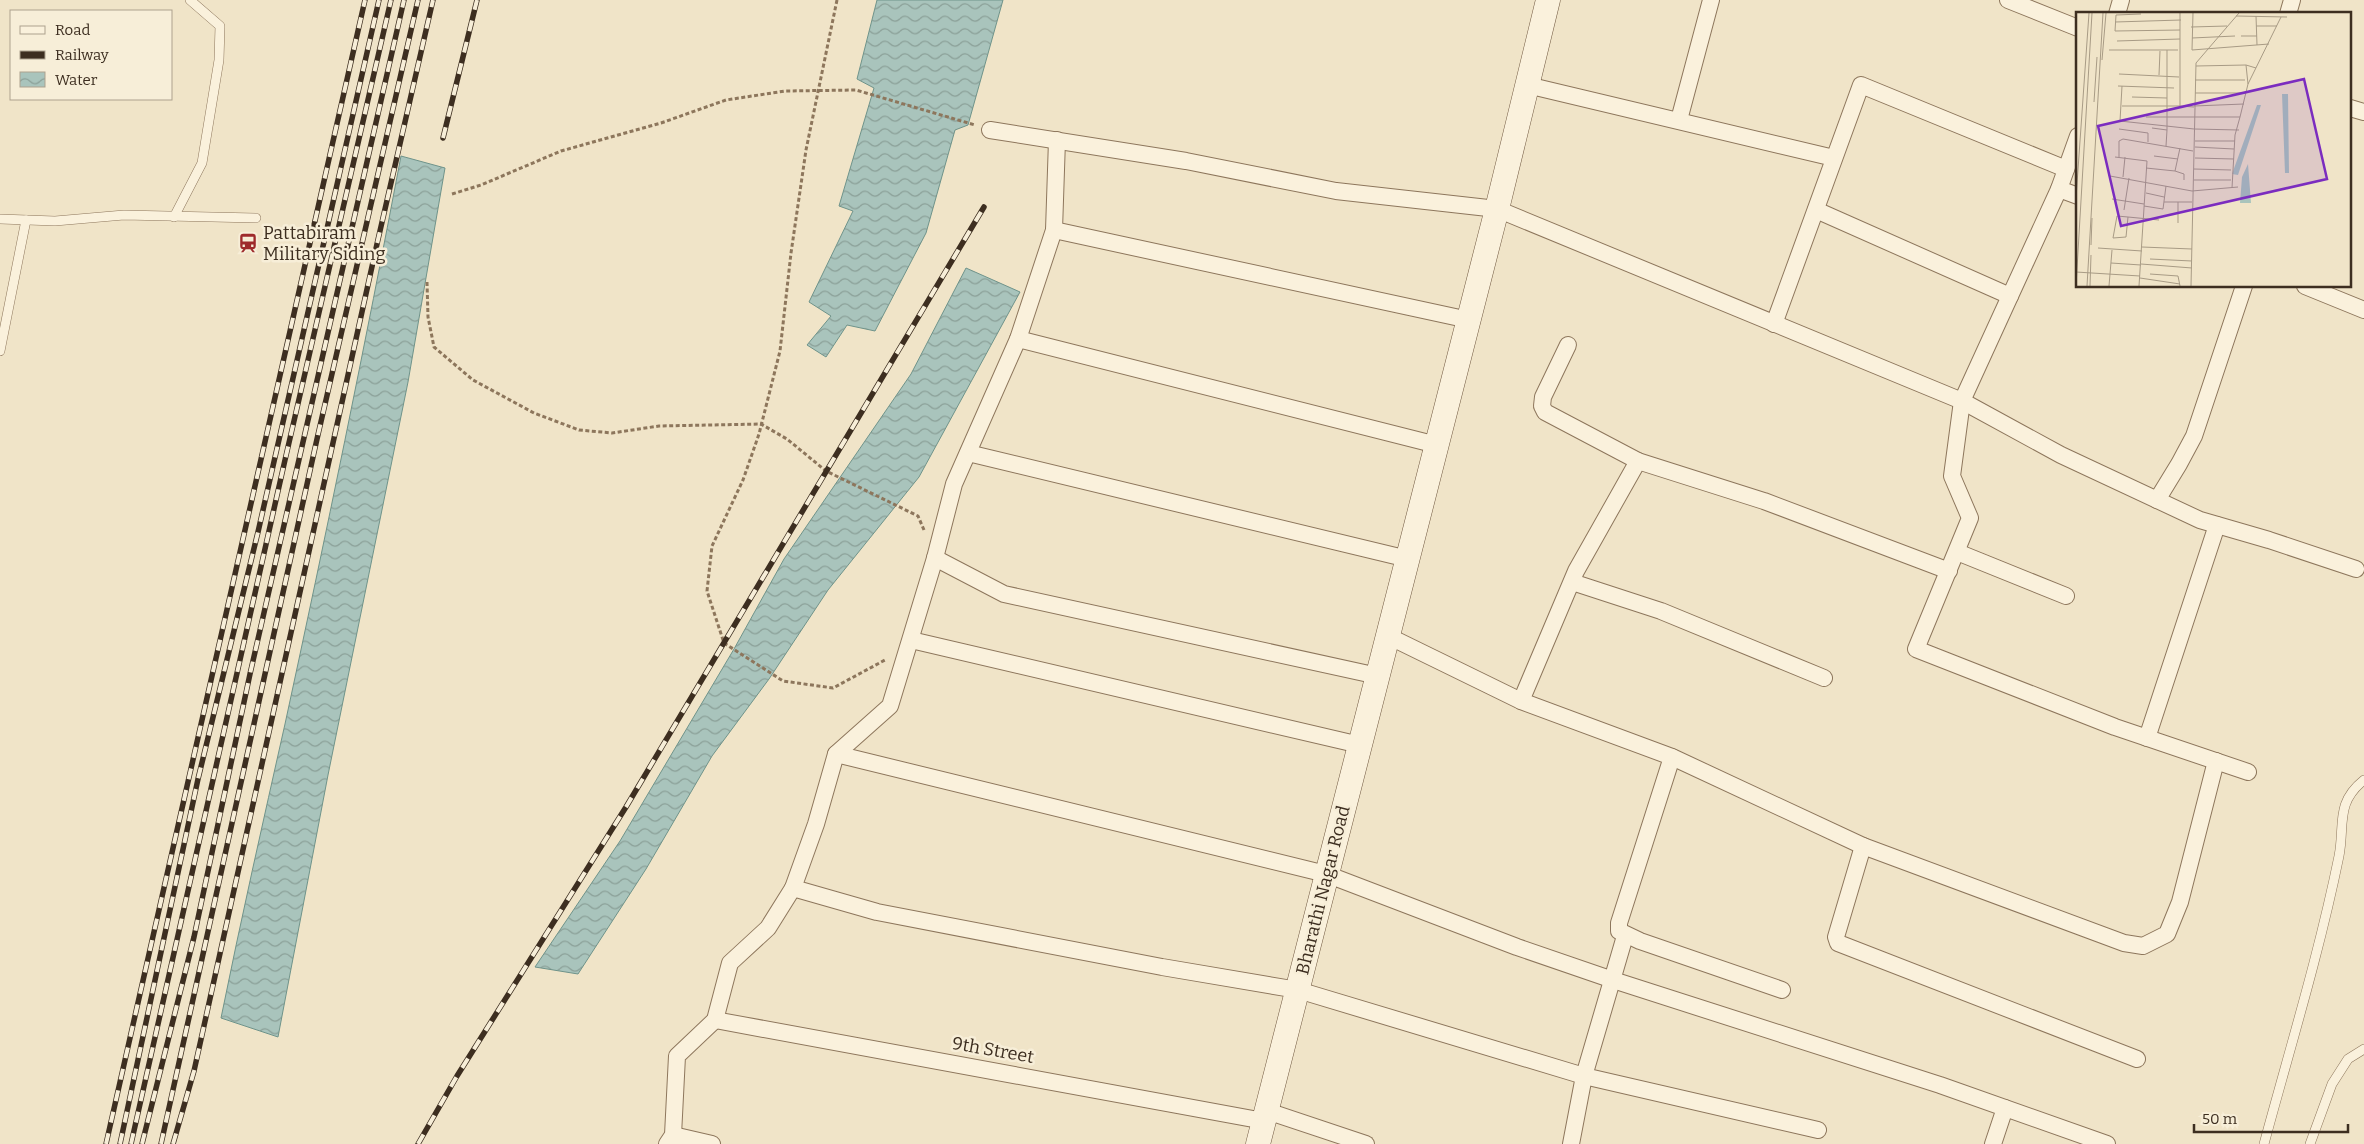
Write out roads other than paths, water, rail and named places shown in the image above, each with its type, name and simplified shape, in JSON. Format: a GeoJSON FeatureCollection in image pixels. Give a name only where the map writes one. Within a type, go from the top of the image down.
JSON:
{"type":"FeatureCollection","features":[{"type":"Feature","properties":{"kind":"main road","name":"Bharathi Nagar Road"},"geometry":{"type":"LineString","coordinates":[[1258,1144],[1469,320],[1548,0]]}},
{"type":"Feature","properties":{"kind":"street"},"geometry":{"type":"LineString","coordinates":[[1679,120],[1711,0]]}},
{"type":"Feature","properties":{"kind":"street"},"geometry":{"type":"LineString","coordinates":[[2008,0],[2076,27]]}},
{"type":"Feature","properties":{"kind":"street"},"geometry":{"type":"LineString","coordinates":[[1527,85],[1834,158]]}},
{"type":"Feature","properties":{"kind":"street"},"geometry":{"type":"LineString","coordinates":[[1774,324],[1861,85],[2066,169]]}},
{"type":"Feature","properties":{"kind":"street"},"geometry":{"type":"LineString","coordinates":[[990,130],[1186,160],[1336,191],[1497,209],[1962,401],[2062,455],[2200,520],[2269,540],[2356,569]]}},
{"type":"Feature","properties":{"kind":"street"},"geometry":{"type":"LineString","coordinates":[[712,1144],[670,1139],[677,1056],[715,1020],[730,963],[768,928],[793,888],[816,824],[836,754],[890,706],[935,558],[954,484],[1018,339],[1054,230],[1057,140]]}},
{"type":"Feature","properties":{"kind":"street"},"geometry":{"type":"LineString","coordinates":[[2076,142],[2059,189],[1962,401],[1952,476],[1970,518],[1916,649],[2147,738],[2248,772]]}},
{"type":"Feature","properties":{"kind":"street"},"geometry":{"type":"LineString","coordinates":[[2059,189],[2076,195]]}},
{"type":"Feature","properties":{"kind":"street"},"geometry":{"type":"LineString","coordinates":[[1816,210],[2010,296]]}},
{"type":"Feature","properties":{"kind":"street"},"geometry":{"type":"LineString","coordinates":[[1054,230],[1469,320]]}},
{"type":"Feature","properties":{"kind":"street"},"geometry":{"type":"LineString","coordinates":[[2157,500],[2194,436],[2243,288]]}},
{"type":"Feature","properties":{"kind":"street"},"geometry":{"type":"LineString","coordinates":[[2310,288],[2364,310]]}},
{"type":"Feature","properties":{"kind":"street"},"geometry":{"type":"LineString","coordinates":[[1018,339],[1437,445]]}},
{"type":"Feature","properties":{"kind":"street"},"geometry":{"type":"LineString","coordinates":[[1568,345],[1544,397],[1542,406],[1546,412],[1638,461],[1764,501],[1949,571]]}},
{"type":"Feature","properties":{"kind":"street"},"geometry":{"type":"LineString","coordinates":[[968,453],[1408,559]]}},
{"type":"Feature","properties":{"kind":"street"},"geometry":{"type":"LineString","coordinates":[[1520,701],[1576,570],[1638,461]]}},
{"type":"Feature","properties":{"kind":"street"},"geometry":{"type":"LineString","coordinates":[[2147,738],[2218,525]]}},
{"type":"Feature","properties":{"kind":"street"},"geometry":{"type":"LineString","coordinates":[[1957,552],[2066,596]]}},
{"type":"Feature","properties":{"kind":"street"},"geometry":{"type":"LineString","coordinates":[[935,558],[1004,594],[1378,676]]}},
{"type":"Feature","properties":{"kind":"street"},"geometry":{"type":"LineString","coordinates":[[1572,582],[1661,611],[1824,678]]}},
{"type":"Feature","properties":{"kind":"street"},"geometry":{"type":"LineString","coordinates":[[1388,636],[1520,701],[1672,757],[1862,846],[2124,944],[2143,946],[2166,934],[2180,902],[2216,761]]}},
{"type":"Feature","properties":{"kind":"street"},"geometry":{"type":"LineString","coordinates":[[911,640],[1360,745]]}},
{"type":"Feature","properties":{"kind":"street"},"geometry":{"type":"LineString","coordinates":[[836,754],[1326,874],[1517,947],[1612,980],[2005,1108],[2107,1144]]}},
{"type":"Feature","properties":{"kind":"street"},"geometry":{"type":"LineString","coordinates":[[1672,757],[1619,931],[1625,936],[1782,990]]}},
{"type":"Feature","properties":{"kind":"street"},"geometry":{"type":"LineString","coordinates":[[1862,846],[1836,936],[1838,943],[2137,1059]]}},
{"type":"Feature","properties":{"kind":"street"},"geometry":{"type":"LineString","coordinates":[[793,888],[877,912],[1153,966],[1298,990],[1584,1076],[1818,1130]]}},
{"type":"Feature","properties":{"kind":"street"},"geometry":{"type":"LineString","coordinates":[[1571,1144],[1584,1076],[1625,936]]}},
{"type":"Feature","properties":{"kind":"street","name":"9th Street"},"geometry":{"type":"LineString","coordinates":[[715,1020],[1265,1116],[1366,1144]]}},
{"type":"Feature","properties":{"kind":"street"},"geometry":{"type":"LineString","coordinates":[[1993,1144],[2005,1108]]}},
{"type":"Feature","properties":{"kind":"lane"},"geometry":{"type":"LineString","coordinates":[[174,217],[202,163],[219,60],[220,26],[190,0]]}},
{"type":"Feature","properties":{"kind":"lane"},"geometry":{"type":"LineString","coordinates":[[0,219],[55,221],[124,215],[256,218]]}},
{"type":"Feature","properties":{"kind":"lane"},"geometry":{"type":"LineString","coordinates":[[0,351],[26,220]]}},
{"type":"Feature","properties":{"kind":"lane"},"geometry":{"type":"LineString","coordinates":[[2264,1144],[2324,927],[2340,849],[2343,812],[2352,790],[2364,780]]}},
{"type":"Feature","properties":{"kind":"lane"},"geometry":{"type":"LineString","coordinates":[[2310,1144],[2332,1084],[2348,1059],[2364,1049]]}},
{"type":"Feature","properties":{"kind":"water"},"geometry":{"type":"Polygon","coordinates":[[[877,0],[1003,0],[968,125],[955,130],[926,233],[875,331],[847,325],[826,357],[807,345],[831,316],[809,302],[853,211],[839,206],[874,88],[857,79],[877,0]]]}},
{"type":"Feature","properties":{"kind":"water"},"geometry":{"type":"Polygon","coordinates":[[[401,156],[445,168],[408,382],[328,775],[278,1037],[221,1018],[330,511],[401,156]]]}},
{"type":"Feature","properties":{"kind":"water"},"geometry":{"type":"Polygon","coordinates":[[[966,268],[1020,292],[919,477],[828,590],[769,679],[712,756],[646,869],[578,974],[535,967],[620,841],[734,649],[784,559],[911,374],[966,268]]]}},
{"type":"Feature","properties":{"kind":"railway"},"geometry":{"type":"LineString","coordinates":[[106,1144],[365,0]]}},
{"type":"Feature","properties":{"kind":"railway"},"geometry":{"type":"LineString","coordinates":[[120,1144],[198,779],[258,532],[379,0]]}},
{"type":"Feature","properties":{"kind":"railway"},"geometry":{"type":"LineString","coordinates":[[131,1144],[391,0]]}},
{"type":"Feature","properties":{"kind":"railway"},"geometry":{"type":"LineString","coordinates":[[142,1144],[194,937],[250,674],[404,0]]}},
{"type":"Feature","properties":{"kind":"railway"},"geometry":{"type":"LineString","coordinates":[[161,1144],[317,439],[418,0]]}},
{"type":"Feature","properties":{"kind":"railway"},"geometry":{"type":"LineString","coordinates":[[173,1144],[194,1071],[377,244],[433,0]]}},
{"type":"Feature","properties":{"kind":"railway"},"geometry":{"type":"LineString","coordinates":[[443,138],[477,0]]}},
{"type":"Feature","properties":{"kind":"railway"},"geometry":{"type":"LineString","coordinates":[[418,1144],[457,1076],[626,807],[984,207]]}},
{"type":"Feature","properties":{"kind":"place","name":"Pattabiram Military Siding"},"geometry":{"type":"Point","coordinates":[248,243]}}]}
